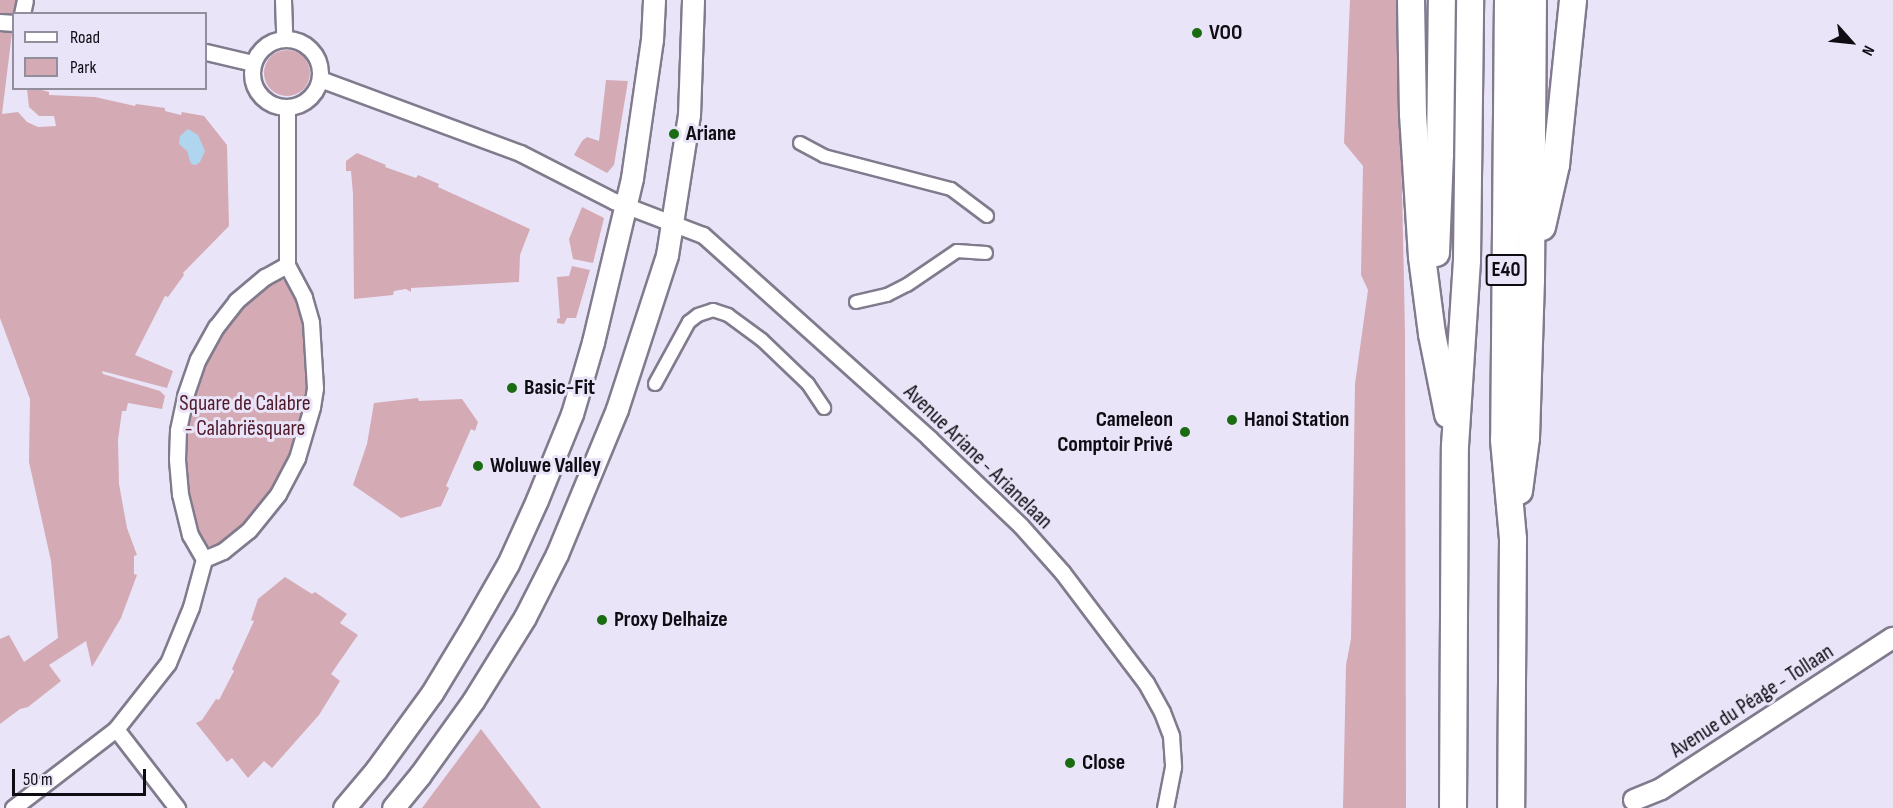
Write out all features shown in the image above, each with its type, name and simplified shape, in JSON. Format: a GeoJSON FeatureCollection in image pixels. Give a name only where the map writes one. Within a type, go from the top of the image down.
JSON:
{"type":"FeatureCollection","features":[{"type":"Feature","properties":{"kind":"highway"},"geometry":{"type":"LineString","coordinates":[[1411,0],[1413,114],[1422,257],[1432,334]]}},
{"type":"Feature","properties":{"kind":"highway","name":"E40"},"geometry":{"type":"LineString","coordinates":[[1442,0],[1440,154],[1432,334],[1455,446]]}},
{"type":"Feature","properties":{"kind":"highway","name":"E40"},"geometry":{"type":"LineString","coordinates":[[1453,808],[1455,446],[1467,260],[1470,0]]}},
{"type":"Feature","properties":{"kind":"highway","name":"E40"},"geometry":{"type":"LineString","coordinates":[[1508,0],[1504,440],[1513,539],[1511,808]]}},
{"type":"Feature","properties":{"kind":"highway","name":"E40"},"geometry":{"type":"LineString","coordinates":[[1513,539],[1526,438],[1531,280],[1533,0]]}},
{"type":"Feature","properties":{"kind":"highway"},"geometry":{"type":"LineString","coordinates":[[1531,280],[1556,165],[1573,0]]}},
{"type":"Feature","properties":{"kind":"main road"},"geometry":{"type":"LineString","coordinates":[[344,808],[376,770],[432,693],[508,564],[572,414],[593,342],[632,178],[650,51],[654,0]]}},
{"type":"Feature","properties":{"kind":"main road"},"geometry":{"type":"LineString","coordinates":[[393,808],[420,775],[473,701],[525,617],[557,554],[618,409],[666,260],[673,222],[689,115],[693,0]]}},
{"type":"Feature","properties":{"kind":"street"},"geometry":{"type":"LineString","coordinates":[[283,0],[284,38]]}},
{"type":"Feature","properties":{"kind":"street"},"geometry":{"type":"LineString","coordinates":[[284,38],[295,39],[312,50],[321,69],[320,79],[312,96],[297,106],[287,107],[267,101],[259,94],[254,84],[253,63],[265,45],[284,38]]}},
{"type":"Feature","properties":{"kind":"street"},"geometry":{"type":"LineString","coordinates":[[207,52],[253,63]]}},
{"type":"Feature","properties":{"kind":"street","name":"Avenue Ariane - Arianelaan"},"geometry":{"type":"LineString","coordinates":[[320,79],[345,86],[520,153],[625,205],[703,235],[937,446],[1028,532],[1062,572],[1146,683],[1162,712],[1171,736],[1173,767],[1165,808]]}},
{"type":"Feature","properties":{"kind":"street"},"geometry":{"type":"LineString","coordinates":[[204,559],[224,551],[249,530],[278,494],[297,458],[308,429],[315,388],[311,322],[304,297],[287,265],[287,107]]}},
{"type":"Feature","properties":{"kind":"street"},"geometry":{"type":"LineString","coordinates":[[800,143],[824,156],[951,189],[987,216]]}},
{"type":"Feature","properties":{"kind":"street"},"geometry":{"type":"LineString","coordinates":[[856,302],[887,295],[907,285],[957,251],[986,253]]}},
{"type":"Feature","properties":{"kind":"street"},"geometry":{"type":"LineString","coordinates":[[13,808],[116,729],[168,663],[191,607],[204,559],[190,535],[180,494],[177,459],[178,430],[185,396],[198,359],[216,327],[237,301],[265,276],[287,265]]}},
{"type":"Feature","properties":{"kind":"street"},"geometry":{"type":"LineString","coordinates":[[655,384],[689,322],[698,315],[713,310],[728,315],[762,340],[808,384],[824,408]]}},
{"type":"Feature","properties":{"kind":"street","name":"Avenue du Péage - Tollaan"},"geometry":{"type":"LineString","coordinates":[[1634,800],[1661,789],[1893,638]]}},
{"type":"Feature","properties":{"kind":"street"},"geometry":{"type":"LineString","coordinates":[[116,729],[177,808]]}},
{"type":"Feature","properties":{"kind":"green space"},"geometry":{"type":"Polygon","coordinates":[[[0,0],[16,0],[15,12],[12,12],[12,33],[2,114],[18,112],[27,122],[38,127],[56,126],[54,116],[39,116],[29,107],[27,90],[42,90],[49,92],[49,95],[95,97],[135,106],[136,104],[165,108],[165,111],[181,115],[182,112],[204,116],[227,145],[229,226],[183,273],[184,275],[168,297],[165,296],[135,355],[173,371],[167,388],[102,371],[103,374],[160,391],[165,396],[162,409],[128,403],[126,411],[122,411],[118,440],[119,484],[127,528],[137,555],[134,556],[134,574],[137,575],[121,618],[92,667],[86,641],[49,665],[61,681],[28,707],[20,709],[0,724],[0,639],[9,635],[24,662],[58,638],[51,561],[29,462],[30,399],[0,318],[0,0]]]}},
{"type":"Feature","properties":{"kind":"green space"},"geometry":{"type":"Polygon","coordinates":[[[1350,0],[1398,0],[1405,332],[1406,808],[1343,808],[1346,665],[1351,639],[1355,384],[1368,290],[1361,275],[1363,166],[1344,143],[1350,0]]]}},
{"type":"Feature","properties":{"kind":"green space"},"geometry":{"type":"Polygon","coordinates":[[[287,50],[303,57],[310,73],[303,89],[287,96],[271,89],[264,73],[271,57],[287,50]]]}},
{"type":"Feature","properties":{"kind":"green space"},"geometry":{"type":"Polygon","coordinates":[[[606,80],[628,81],[614,165],[607,173],[574,155],[587,137],[599,141],[606,80]]]}},
{"type":"Feature","properties":{"kind":"green space"},"geometry":{"type":"Polygon","coordinates":[[[357,153],[386,165],[385,167],[416,178],[418,175],[439,184],[438,187],[530,229],[520,255],[519,282],[411,288],[411,292],[406,289],[394,291],[393,295],[354,299],[353,194],[351,171],[346,171],[346,161],[357,153]]]}},
{"type":"Feature","properties":{"kind":"green space"},"geometry":{"type":"Polygon","coordinates":[[[582,207],[604,218],[593,263],[573,259],[569,239],[582,207]]]}},
{"type":"Feature","properties":{"kind":"green space"},"geometry":{"type":"Polygon","coordinates":[[[572,266],[590,270],[576,318],[567,318],[564,324],[557,323],[557,319],[560,318],[557,277],[569,276],[572,266]]]}},
{"type":"Feature","properties":{"kind":"green space","name":"Square de Calabre - Calabriësquare"},"geometry":{"type":"Polygon","coordinates":[[[275,278],[290,282],[307,323],[311,368],[305,420],[278,484],[253,518],[223,545],[207,546],[201,542],[190,514],[182,453],[192,390],[209,349],[252,292],[275,278]]]}},
{"type":"Feature","properties":{"kind":"green space"},"geometry":{"type":"Polygon","coordinates":[[[418,398],[419,401],[462,399],[478,422],[475,431],[471,429],[446,486],[449,488],[441,506],[401,518],[353,485],[367,444],[374,403],[418,398]]]}},
{"type":"Feature","properties":{"kind":"green space"},"geometry":{"type":"Polygon","coordinates":[[[285,577],[312,594],[315,592],[347,614],[340,623],[358,635],[331,674],[340,681],[319,715],[272,768],[264,761],[248,778],[232,758],[227,762],[196,723],[202,720],[216,699],[219,700],[234,671],[232,669],[254,621],[251,620],[258,599],[285,577]]]}},
{"type":"Feature","properties":{"kind":"green space"},"geometry":{"type":"Polygon","coordinates":[[[481,729],[541,808],[422,808],[481,729]]]}},
{"type":"Feature","properties":{"kind":"water"},"geometry":{"type":"Polygon","coordinates":[[[188,129],[198,135],[205,151],[196,165],[191,164],[187,151],[179,144],[180,136],[188,129]]]}},
{"type":"Feature","properties":{"kind":"place","name":"VOO"},"geometry":{"type":"Point","coordinates":[1197,33]}},
{"type":"Feature","properties":{"kind":"place","name":"Ariane"},"geometry":{"type":"Point","coordinates":[674,134]}},
{"type":"Feature","properties":{"kind":"place","name":"Basic-Fit"},"geometry":{"type":"Point","coordinates":[512,388]}},
{"type":"Feature","properties":{"kind":"place","name":"Hanoi Station"},"geometry":{"type":"Point","coordinates":[1232,420]}},
{"type":"Feature","properties":{"kind":"place","name":"Cameleon Comptoir Privé"},"geometry":{"type":"Point","coordinates":[1185,432]}},
{"type":"Feature","properties":{"kind":"place","name":"Woluwe Valley"},"geometry":{"type":"Point","coordinates":[478,466]}},
{"type":"Feature","properties":{"kind":"place","name":"Proxy Delhaize"},"geometry":{"type":"Point","coordinates":[602,620]}},
{"type":"Feature","properties":{"kind":"place","name":"Close"},"geometry":{"type":"Point","coordinates":[1070,763]}}]}
